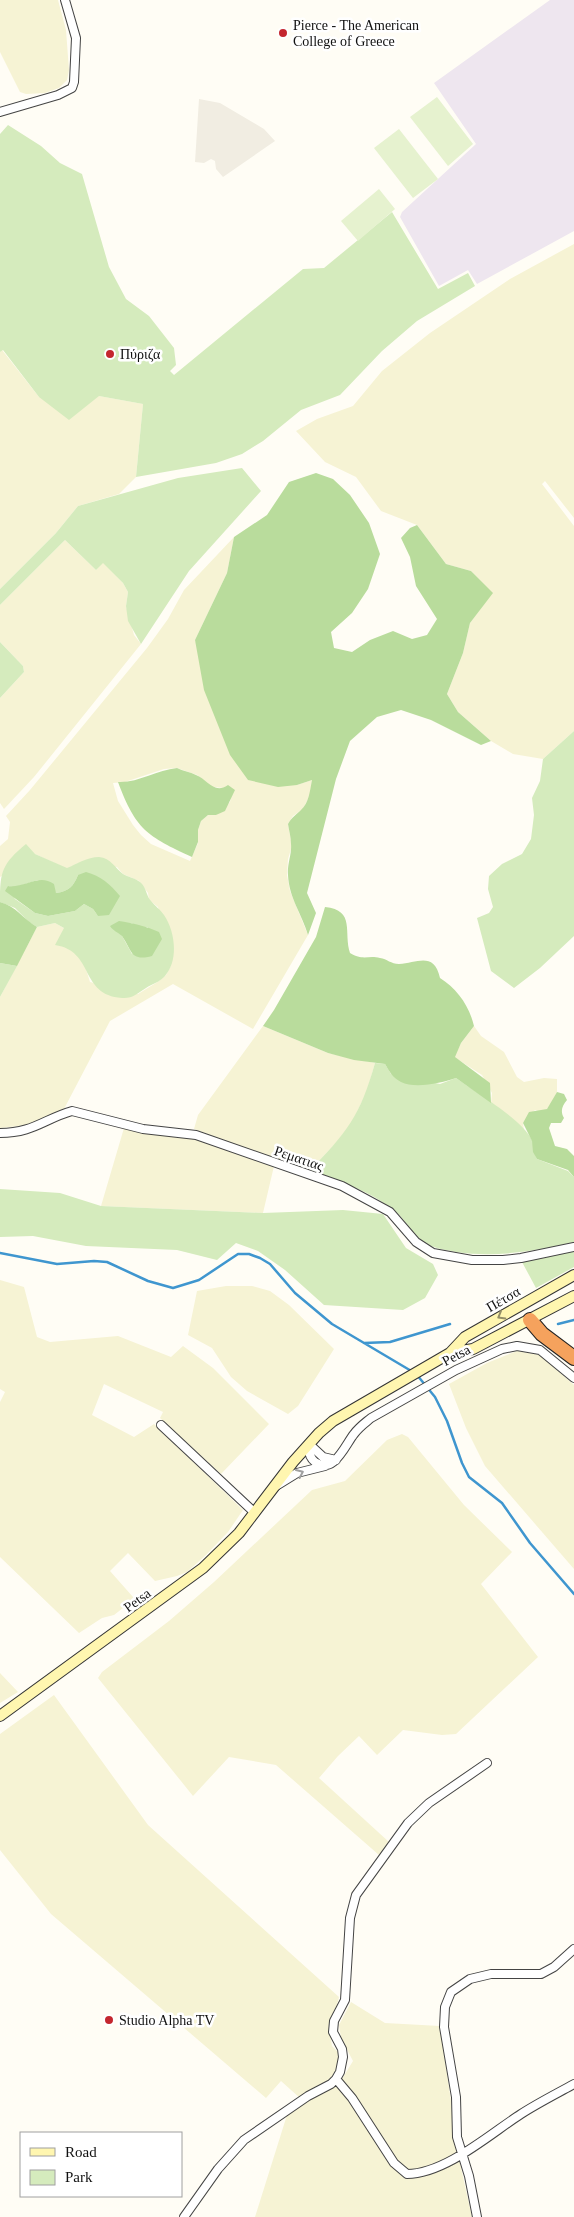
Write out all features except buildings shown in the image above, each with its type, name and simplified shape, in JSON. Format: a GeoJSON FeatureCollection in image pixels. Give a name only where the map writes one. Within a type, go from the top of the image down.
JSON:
{"type":"FeatureCollection","features":[{"type":"Feature","properties":{"kind":"highway"},"geometry":{"type":"LineString","coordinates":[[530,1320],[542,1334],[574,1358]]}},
{"type":"Feature","properties":{"kind":"main road","name":"Πέτσα"},"geometry":{"type":"LineString","coordinates":[[364,1402],[450,1353],[465,1337],[574,1275]]}},
{"type":"Feature","properties":{"kind":"main road","name":"Πέτσα"},"geometry":{"type":"LineString","coordinates":[[450,1353],[473,1349],[574,1296]]}},
{"type":"Feature","properties":{"kind":"main road"},"geometry":{"type":"LineString","coordinates":[[522,1305],[530,1320]]}},
{"type":"Feature","properties":{"kind":"main road","name":"Petsa"},"geometry":{"type":"LineString","coordinates":[[0,1716],[203,1568],[239,1533],[309,1444],[333,1421],[364,1402]]}},
{"type":"Feature","properties":{"kind":"street"},"geometry":{"type":"LineString","coordinates":[[0,112],[72,88],[74,82],[76,38],[66,0]]}},
{"type":"Feature","properties":{"kind":"street","name":"Ρεματιας"},"geometry":{"type":"LineString","coordinates":[[0,1133],[30,1129],[61,1114],[72,1111],[143,1129],[196,1135],[355,1191],[390,1212],[416,1242],[433,1252],[472,1260],[503,1260],[528,1257],[574,1247]]}},
{"type":"Feature","properties":{"kind":"street","name":"Petsa"},"geometry":{"type":"LineString","coordinates":[[272,1489],[297,1473],[333,1462],[353,1435],[372,1418],[456,1370],[502,1349],[517,1346],[540,1350],[574,1378]]}},
{"type":"Feature","properties":{"kind":"street"},"geometry":{"type":"LineString","coordinates":[[161,1425],[255,1513]]}},
{"type":"Feature","properties":{"kind":"street"},"geometry":{"type":"LineString","coordinates":[[309,1444],[323,1457],[333,1462]]}},
{"type":"Feature","properties":{"kind":"street"},"geometry":{"type":"LineString","coordinates":[[184,2217],[218,2169],[244,2140],[336,2079],[340,2072],[343,2057],[342,2049],[332,2032],[334,2021],[345,2000],[350,1918],[356,1895],[408,1823],[436,1798],[487,1763]]}},
{"type":"Feature","properties":{"kind":"street"},"geometry":{"type":"LineString","coordinates":[[477,2217],[469,2176],[458,2138],[456,2097],[444,2027],[445,2007],[451,1992],[470,1979],[491,1974],[541,1974],[574,1949]]}},
{"type":"Feature","properties":{"kind":"street"},"geometry":{"type":"LineString","coordinates":[[336,2079],[352,2098],[394,2163],[403,2172],[414,2174],[462,2156],[523,2112],[574,2084]]}},
{"type":"Feature","properties":{"kind":"shaded area"},"geometry":{"type":"Polygon","coordinates":[[[0,0],[58,0],[66,30],[69,70],[67,80],[59,88],[45,93],[26,94],[20,92],[0,52],[0,0]]]}},
{"type":"Feature","properties":{"kind":"shaded area"},"geometry":{"type":"Polygon","coordinates":[[[550,0],[574,0],[574,231],[477,284],[468,270],[439,286],[400,217],[402,212],[476,144],[434,83],[550,0]]]}},
{"type":"Feature","properties":{"kind":"shaded area"},"geometry":{"type":"Polygon","coordinates":[[[199,99],[220,103],[264,129],[275,141],[223,177],[216,169],[215,161],[211,159],[204,163],[195,162],[199,99]]]}},
{"type":"Feature","properties":{"kind":"shaded area"},"geometry":{"type":"Polygon","coordinates":[[[574,244],[574,518],[545,481],[542,484],[574,526],[574,731],[543,759],[513,754],[491,741],[458,712],[447,694],[463,653],[470,623],[492,593],[471,571],[446,564],[417,525],[381,511],[356,477],[325,462],[296,431],[317,419],[353,406],[382,371],[430,333],[510,279],[574,244]]]}},
{"type":"Feature","properties":{"kind":"shaded area"},"geometry":{"type":"Polygon","coordinates":[[[2,350],[39,397],[99,396],[143,404],[136,477],[119,494],[78,506],[56,533],[0,589],[0,352],[2,350]]]}},
{"type":"Feature","properties":{"kind":"shaded area"},"geometry":{"type":"Polygon","coordinates":[[[234,537],[227,573],[195,640],[248,780],[297,785],[312,780],[310,795],[303,809],[293,816],[288,824],[292,846],[288,859],[287,875],[290,891],[308,935],[253,1029],[173,984],[110,1021],[64,1109],[28,1125],[0,1128],[0,997],[37,927],[55,923],[64,928],[66,946],[77,954],[84,963],[90,982],[138,994],[166,975],[171,965],[158,907],[149,900],[148,893],[139,881],[123,874],[117,867],[78,863],[67,869],[35,854],[0,877],[0,846],[8,839],[10,822],[6,816],[30,790],[147,648],[168,619],[184,590],[234,537]],[[177,768],[164,769],[125,782],[113,783],[118,801],[141,835],[151,844],[190,861],[198,843],[198,830],[201,821],[208,815],[216,815],[230,802],[232,793],[224,788],[212,787],[197,775],[177,768]]]}},
{"type":"Feature","properties":{"kind":"shaded area"},"geometry":{"type":"Polygon","coordinates":[[[65,540],[96,570],[103,562],[123,583],[128,592],[126,606],[134,635],[141,644],[34,777],[4,809],[0,803],[0,698],[24,672],[23,666],[0,642],[0,605],[65,540]]]}},
{"type":"Feature","properties":{"kind":"shaded area"},"geometry":{"type":"Polygon","coordinates":[[[263,1026],[328,1053],[375,1063],[367,1091],[351,1125],[308,1172],[194,1129],[198,1115],[263,1026]]]}},
{"type":"Feature","properties":{"kind":"shaded area"},"geometry":{"type":"Polygon","coordinates":[[[474,1026],[481,1036],[504,1052],[517,1077],[524,1082],[544,1078],[557,1079],[557,1092],[551,1104],[541,1112],[535,1110],[523,1123],[524,1130],[491,1103],[492,1093],[482,1075],[454,1057],[461,1043],[474,1026]]]}},
{"type":"Feature","properties":{"kind":"shaded area"},"geometry":{"type":"Polygon","coordinates":[[[124,1128],[195,1138],[274,1166],[263,1213],[101,1206],[124,1128]]]}},
{"type":"Feature","properties":{"kind":"shaded area"},"geometry":{"type":"Polygon","coordinates":[[[0,1280],[24,1287],[37,1337],[50,1342],[118,1336],[171,1357],[183,1346],[213,1368],[269,1424],[221,1474],[160,1418],[163,1412],[104,1384],[92,1415],[134,1437],[154,1424],[243,1510],[228,1532],[206,1555],[187,1572],[177,1576],[155,1581],[128,1553],[110,1571],[133,1597],[132,1601],[114,1615],[102,1618],[79,1633],[0,1557],[0,1402],[5,1392],[0,1389],[0,1280]]]}},
{"type":"Feature","properties":{"kind":"shaded area"},"geometry":{"type":"Polygon","coordinates":[[[226,1286],[252,1286],[270,1291],[289,1305],[334,1349],[298,1406],[288,1414],[247,1391],[231,1377],[212,1348],[188,1335],[197,1291],[226,1286]]]}},
{"type":"Feature","properties":{"kind":"shaded area"},"geometry":{"type":"Polygon","coordinates":[[[517,1351],[540,1355],[574,1385],[574,1569],[485,1466],[466,1428],[449,1384],[487,1363],[517,1351]]]}},
{"type":"Feature","properties":{"kind":"shaded area"},"geometry":{"type":"Polygon","coordinates":[[[402,1434],[408,1437],[464,1505],[512,1552],[481,1584],[538,1657],[456,1734],[442,1735],[403,1730],[377,1755],[359,1736],[319,1778],[389,1842],[379,1855],[276,1765],[229,1757],[193,1796],[98,1678],[102,1672],[169,1621],[214,1582],[312,1490],[345,1481],[387,1440],[402,1434]]]}},
{"type":"Feature","properties":{"kind":"shaded area"},"geometry":{"type":"Polygon","coordinates":[[[0,1673],[18,1692],[0,1703],[0,1673]]]}},
{"type":"Feature","properties":{"kind":"shaded area"},"geometry":{"type":"Polygon","coordinates":[[[54,1695],[148,1825],[339,1997],[330,2034],[332,2046],[340,2054],[339,2066],[328,2082],[301,2099],[281,2081],[266,2098],[51,1914],[0,1850],[0,1734],[54,1695]]]}},
{"type":"Feature","properties":{"kind":"shaded area"},"geometry":{"type":"Polygon","coordinates":[[[351,2002],[385,2023],[440,2026],[451,2101],[454,2137],[472,2217],[255,2217],[287,2115],[342,2079],[353,2061],[341,2038],[339,2025],[351,2002]]]}},
{"type":"Feature","properties":{"kind":"green space"},"geometry":{"type":"Polygon","coordinates":[[[437,97],[473,144],[448,166],[410,117],[437,97]]]}},
{"type":"Feature","properties":{"kind":"green space"},"geometry":{"type":"Polygon","coordinates":[[[8,125],[41,146],[60,163],[82,174],[109,267],[126,299],[149,316],[174,348],[176,365],[170,371],[174,375],[303,269],[324,268],[392,212],[438,289],[468,273],[475,286],[417,321],[382,351],[340,395],[301,410],[263,441],[242,454],[216,463],[136,477],[143,404],[99,396],[69,420],[39,397],[3,350],[0,352],[0,134],[8,125]]]}},
{"type":"Feature","properties":{"kind":"green space"},"geometry":{"type":"Polygon","coordinates":[[[399,129],[438,179],[413,198],[374,148],[399,129]]]}},
{"type":"Feature","properties":{"kind":"green space"},"geometry":{"type":"Polygon","coordinates":[[[379,189],[395,209],[358,241],[341,221],[379,189]]]}},
{"type":"Feature","properties":{"kind":"green space"},"geometry":{"type":"Polygon","coordinates":[[[242,468],[261,491],[189,571],[141,644],[128,621],[126,606],[128,592],[123,583],[103,563],[96,570],[65,540],[0,605],[0,589],[56,533],[78,506],[178,478],[242,468]]]}},
{"type":"Feature","properties":{"kind":"green space"},"geometry":{"type":"Polygon","coordinates":[[[316,473],[333,479],[350,495],[369,523],[380,554],[368,589],[352,613],[331,632],[334,648],[352,652],[370,640],[393,631],[412,639],[427,635],[437,619],[416,586],[410,557],[401,538],[410,528],[417,525],[446,564],[471,571],[493,593],[470,623],[463,653],[447,694],[458,712],[491,741],[481,745],[431,720],[401,710],[377,717],[350,741],[336,779],[307,893],[316,913],[308,935],[293,899],[289,883],[288,871],[291,839],[288,824],[306,804],[312,780],[297,785],[278,787],[248,780],[230,755],[204,690],[195,640],[227,573],[234,537],[267,515],[289,482],[316,473]]]}},
{"type":"Feature","properties":{"kind":"green space"},"geometry":{"type":"Polygon","coordinates":[[[0,642],[23,666],[24,672],[0,698],[0,642]]]}},
{"type":"Feature","properties":{"kind":"green space"},"geometry":{"type":"Polygon","coordinates":[[[574,731],[574,936],[540,968],[514,988],[491,971],[477,918],[489,913],[493,907],[488,889],[489,876],[502,864],[522,854],[531,839],[534,815],[532,798],[540,781],[543,759],[574,731]]]}},
{"type":"Feature","properties":{"kind":"green space"},"geometry":{"type":"Polygon","coordinates":[[[177,768],[200,777],[215,787],[223,788],[228,785],[235,790],[225,811],[216,815],[208,815],[201,821],[198,830],[198,842],[192,857],[164,843],[145,830],[131,811],[118,782],[133,781],[177,768]]]}},
{"type":"Feature","properties":{"kind":"green space"},"geometry":{"type":"Polygon","coordinates":[[[26,844],[35,854],[67,868],[90,858],[103,858],[110,861],[123,874],[140,882],[149,899],[164,915],[171,929],[174,954],[165,976],[129,998],[108,995],[92,981],[76,955],[68,949],[55,945],[64,928],[55,923],[37,927],[15,908],[0,902],[4,869],[12,857],[26,844]],[[78,875],[70,888],[56,893],[38,880],[16,887],[8,886],[15,899],[35,913],[48,916],[75,911],[84,904],[93,909],[98,916],[78,875]],[[131,923],[121,934],[132,954],[148,927],[140,927],[131,923]]]}},
{"type":"Feature","properties":{"kind":"green space"},"geometry":{"type":"Polygon","coordinates":[[[86,872],[105,881],[120,896],[109,915],[98,916],[93,909],[84,904],[75,911],[48,916],[35,913],[5,891],[8,886],[43,880],[54,884],[56,893],[70,888],[78,875],[86,872]]]}},
{"type":"Feature","properties":{"kind":"green space"},"geometry":{"type":"Polygon","coordinates":[[[0,902],[11,906],[37,927],[17,966],[0,963],[0,902]]]}},
{"type":"Feature","properties":{"kind":"green space"},"geometry":{"type":"Polygon","coordinates":[[[325,907],[335,909],[345,918],[350,953],[358,957],[376,957],[396,964],[424,960],[434,964],[440,978],[462,998],[474,1026],[461,1043],[455,1057],[490,1083],[491,1103],[456,1078],[429,1085],[407,1084],[396,1078],[385,1064],[354,1060],[328,1053],[263,1026],[316,937],[325,907]]]}},
{"type":"Feature","properties":{"kind":"green space"},"geometry":{"type":"Polygon","coordinates":[[[119,921],[159,932],[162,939],[152,956],[139,957],[132,954],[122,936],[110,926],[119,921]]]}},
{"type":"Feature","properties":{"kind":"green space"},"geometry":{"type":"Polygon","coordinates":[[[0,963],[17,966],[0,997],[0,963]]]}},
{"type":"Feature","properties":{"kind":"green space"},"geometry":{"type":"Polygon","coordinates":[[[375,1063],[385,1064],[391,1074],[440,1084],[456,1078],[519,1123],[532,1140],[537,1159],[568,1171],[574,1177],[574,1242],[530,1251],[501,1254],[471,1254],[430,1246],[422,1241],[395,1211],[385,1204],[365,1192],[308,1172],[333,1146],[350,1123],[364,1097],[375,1063]]]}},
{"type":"Feature","properties":{"kind":"green space"},"geometry":{"type":"Polygon","coordinates":[[[557,1092],[564,1094],[567,1100],[562,1109],[564,1118],[561,1123],[551,1123],[549,1128],[555,1146],[567,1149],[574,1156],[574,1177],[568,1170],[537,1159],[533,1152],[532,1141],[523,1123],[529,1112],[547,1109],[557,1092]]]}},
{"type":"Feature","properties":{"kind":"green space"},"geometry":{"type":"Polygon","coordinates":[[[0,1189],[60,1193],[101,1206],[263,1213],[343,1210],[383,1214],[406,1248],[433,1264],[438,1275],[425,1298],[403,1310],[324,1305],[285,1270],[258,1251],[236,1243],[217,1260],[177,1250],[86,1246],[33,1236],[0,1237],[0,1189]]]}},
{"type":"Feature","properties":{"kind":"green space"},"geometry":{"type":"Polygon","coordinates":[[[574,1249],[574,1267],[536,1288],[522,1262],[574,1249]]]}},
{"type":"Feature","properties":{"kind":"waterway"},"geometry":{"type":"LineString","coordinates":[[0,1253],[57,1264],[94,1261],[107,1262],[148,1281],[173,1288],[199,1280],[238,1254],[249,1254],[270,1264],[295,1293],[332,1324],[413,1372]]}},
{"type":"Feature","properties":{"kind":"waterway"},"geometry":{"type":"LineString","coordinates":[[558,1324],[574,1320]]}},
{"type":"Feature","properties":{"kind":"waterway"},"geometry":{"type":"LineString","coordinates":[[364,1343],[390,1342],[450,1324]]}},
{"type":"Feature","properties":{"kind":"waterway"},"geometry":{"type":"LineString","coordinates":[[417,1375],[435,1397],[447,1421],[469,1477],[502,1503],[530,1543],[574,1594]]}},
{"type":"Feature","properties":{"kind":"place","name":"Pierce - The American College of Greece"},"geometry":{"type":"Point","coordinates":[283,33]}},
{"type":"Feature","properties":{"kind":"place","name":"Πύριζα"},"geometry":{"type":"Point","coordinates":[110,354]}},
{"type":"Feature","properties":{"kind":"place","name":"Studio Alpha TV"},"geometry":{"type":"Point","coordinates":[109,2020]}}]}
